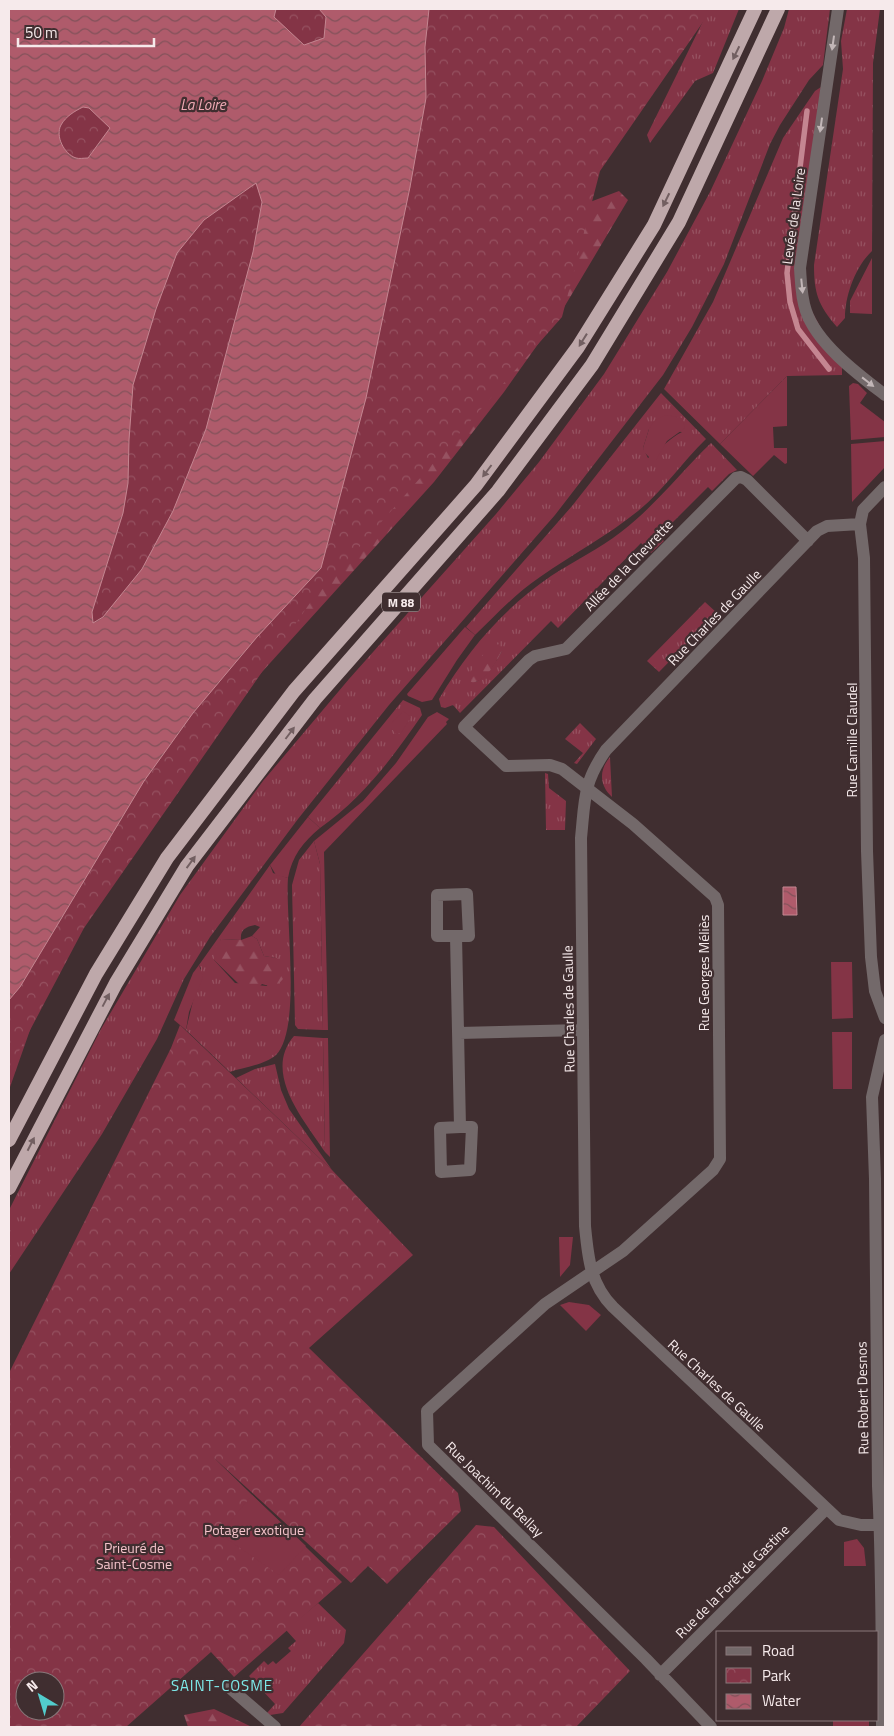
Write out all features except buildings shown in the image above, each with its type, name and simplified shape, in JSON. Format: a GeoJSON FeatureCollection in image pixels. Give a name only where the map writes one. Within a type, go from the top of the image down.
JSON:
{"type":"FeatureCollection","features":[{"type":"Feature","properties":{"kind":"highway","name":"M 88"},"geometry":{"type":"LineString","coordinates":[[9,1140],[96,974],[167,858],[294,691],[476,485],[578,347],[654,225],[755,9]]}},
{"type":"Feature","properties":{"kind":"highway","name":"M 88"},"geometry":{"type":"LineString","coordinates":[[9,1188],[116,983],[187,866],[316,699],[498,491],[592,365],[679,222],[778,9]]}},
{"type":"Feature","properties":{"kind":"street","name":"Levée de la Loire"},"geometry":{"type":"LineString","coordinates":[[838,9],[800,268],[802,290],[806,312],[826,341],[850,368],[885,395]]}},
{"type":"Feature","properties":{"kind":"street","name":"Allée de la Chevrette"},"geometry":{"type":"LineString","coordinates":[[464,727],[529,660],[535,656],[566,649],[736,478],[741,476],[747,480],[808,541]]}},
{"type":"Feature","properties":{"kind":"street"},"geometry":{"type":"LineString","coordinates":[[860,524],[863,510],[885,487]]}},
{"type":"Feature","properties":{"kind":"street","name":"Rue Charles de Gaulle"},"geometry":{"type":"LineString","coordinates":[[860,524],[827,526],[817,531],[606,750],[593,769],[586,788],[581,838],[585,1226],[592,1274],[606,1300],[839,1520],[850,1523],[883,1525]]}},
{"type":"Feature","properties":{"kind":"street","name":"Rue Camille Claudel"},"geometry":{"type":"LineString","coordinates":[[860,524],[864,558],[867,850],[871,957],[876,991],[885,1018]]}},
{"type":"Feature","properties":{"kind":"street","name":"Rue Georges Méliès"},"geometry":{"type":"LineString","coordinates":[[464,727],[506,766],[550,765],[562,770],[633,824],[709,890],[718,905],[720,1159]]}},
{"type":"Feature","properties":{"kind":"street"},"geometry":{"type":"LineString","coordinates":[[456,936],[460,1127]]}},
{"type":"Feature","properties":{"kind":"street"},"geometry":{"type":"LineString","coordinates":[[459,1033],[583,1030]]}},
{"type":"Feature","properties":{"kind":"street","name":"Rue Robert Desnos"},"geometry":{"type":"LineString","coordinates":[[882,1727],[880,1560],[883,1525],[878,1486],[875,1178],[872,1097],[885,1040]]}},
{"type":"Feature","properties":{"kind":"street","name":"Rue Joachim du Bellay"},"geometry":{"type":"LineString","coordinates":[[711,1727],[428,1446],[427,1411],[545,1304],[623,1252],[713,1170],[720,1159]]}},
{"type":"Feature","properties":{"kind":"street","name":"Rue de la Forêt de Gastine"},"geometry":{"type":"LineString","coordinates":[[660,1675],[826,1509]]}},
{"type":"Feature","properties":{"kind":"street"},"geometry":{"type":"LineString","coordinates":[[230,1688],[275,1727]]}},
{"type":"Feature","properties":{"kind":"green space","name":"La Loire"},"geometry":{"type":"Polygon","coordinates":[[[9,9],[712,9],[600,171],[562,317],[310,603],[84,928],[9,1070],[9,9]]]}},
{"type":"Feature","properties":{"kind":"green space"},"geometry":{"type":"Polygon","coordinates":[[[709,9],[739,9],[713,73],[695,81],[650,143],[647,135],[709,9]]]}},
{"type":"Feature","properties":{"kind":"green space"},"geometry":{"type":"Polygon","coordinates":[[[789,9],[830,9],[823,65],[809,80],[770,144],[724,264],[692,327],[663,375],[555,515],[389,705],[298,819],[210,937],[184,979],[157,1039],[102,1134],[9,1274],[9,1210],[101,1029],[180,895],[263,781],[349,679],[496,514],[539,462],[604,374],[667,272],[710,192],[762,81],[784,28],[789,9]]]}},
{"type":"Feature","properties":{"kind":"green space"},"geometry":{"type":"Polygon","coordinates":[[[847,9],[880,9],[873,63],[872,251],[856,273],[849,291],[845,318],[837,327],[825,312],[818,298],[814,265],[843,69],[841,41],[847,9]]]}},
{"type":"Feature","properties":{"kind":"green space"},"geometry":{"type":"Polygon","coordinates":[[[821,87],[796,282],[842,367],[842,375],[787,376],[720,444],[664,389],[713,302],[783,138],[815,91],[821,87]]]}},
{"type":"Feature","properties":{"kind":"green space"},"geometry":{"type":"Polygon","coordinates":[[[619,191],[628,200],[563,309],[504,392],[434,482],[252,683],[179,771],[43,993],[9,1090],[9,1000],[590,202],[619,191]]]}},
{"type":"Feature","properties":{"kind":"green space"},"geometry":{"type":"Polygon","coordinates":[[[872,258],[872,314],[850,313],[850,301],[872,258]]]}},
{"type":"Feature","properties":{"kind":"green space"},"geometry":{"type":"Polygon","coordinates":[[[787,376],[787,426],[773,427],[774,448],[787,448],[787,463],[785,464],[774,455],[753,476],[720,444],[787,376]]]}},
{"type":"Feature","properties":{"kind":"green space"},"geometry":{"type":"Polygon","coordinates":[[[853,383],[858,384],[867,393],[860,403],[885,422],[885,437],[851,440],[849,386],[853,383]]]}},
{"type":"Feature","properties":{"kind":"green space"},"geometry":{"type":"Polygon","coordinates":[[[661,393],[706,439],[638,511],[614,529],[531,583],[506,604],[475,635],[466,627],[572,506],[661,393]],[[649,429],[643,448],[648,458],[672,438],[682,432],[649,429]]]}},
{"type":"Feature","properties":{"kind":"green space"},"geometry":{"type":"Polygon","coordinates":[[[666,415],[682,418],[685,428],[667,441],[656,460],[652,460],[644,452],[643,448],[649,429],[654,421],[666,415]]]}},
{"type":"Feature","properties":{"kind":"green space"},"geometry":{"type":"Polygon","coordinates":[[[885,441],[885,467],[852,502],[851,444],[885,441]]]}},
{"type":"Feature","properties":{"kind":"green space"},"geometry":{"type":"Polygon","coordinates":[[[711,443],[737,470],[729,474],[712,491],[708,487],[659,536],[664,541],[651,553],[641,543],[558,628],[551,621],[460,713],[453,705],[445,708],[441,707],[439,699],[450,681],[475,647],[502,616],[551,576],[604,544],[634,522],[711,443]],[[502,651],[471,672],[471,682],[476,682],[485,676],[502,651]]]}},
{"type":"Feature","properties":{"kind":"green space"},"geometry":{"type":"Polygon","coordinates":[[[705,602],[717,613],[659,672],[647,661],[705,602]]]}},
{"type":"Feature","properties":{"kind":"green space"},"geometry":{"type":"Polygon","coordinates":[[[465,627],[475,635],[432,700],[422,702],[408,696],[407,694],[465,627]]]}},
{"type":"Feature","properties":{"kind":"green space"},"geometry":{"type":"Polygon","coordinates":[[[499,644],[502,651],[490,671],[481,680],[471,682],[469,676],[477,661],[490,649],[499,644]]]}},
{"type":"Feature","properties":{"kind":"green space"},"geometry":{"type":"Polygon","coordinates":[[[403,700],[420,708],[422,715],[400,746],[364,790],[320,828],[308,817],[403,700]]]}},
{"type":"Feature","properties":{"kind":"green space"},"geometry":{"type":"Polygon","coordinates":[[[403,711],[411,717],[401,733],[396,734],[391,728],[391,724],[403,711]]]}},
{"type":"Feature","properties":{"kind":"green space"},"geometry":{"type":"Polygon","coordinates":[[[437,712],[449,719],[446,722],[447,724],[324,852],[328,1030],[323,1030],[320,864],[314,841],[363,801],[396,763],[428,717],[437,712]]]}},
{"type":"Feature","properties":{"kind":"green space"},"geometry":{"type":"Polygon","coordinates":[[[580,723],[596,739],[577,764],[574,763],[583,753],[565,739],[580,723]]]}},
{"type":"Feature","properties":{"kind":"green space"},"geometry":{"type":"Polygon","coordinates":[[[610,757],[612,797],[605,788],[602,777],[606,762],[610,757]]]}},
{"type":"Feature","properties":{"kind":"green space"},"geometry":{"type":"Polygon","coordinates":[[[545,773],[548,774],[549,788],[566,801],[565,830],[546,830],[545,773]]]}},
{"type":"Feature","properties":{"kind":"green space"},"geometry":{"type":"Polygon","coordinates":[[[308,817],[320,828],[308,839],[295,856],[288,878],[276,875],[270,865],[308,817]]]}},
{"type":"Feature","properties":{"kind":"green space"},"geometry":{"type":"Polygon","coordinates":[[[314,841],[320,864],[323,1030],[298,1029],[295,1025],[292,885],[299,860],[314,841]]]}},
{"type":"Feature","properties":{"kind":"green space"},"geometry":{"type":"Polygon","coordinates":[[[270,865],[273,873],[288,878],[290,998],[284,1042],[276,1055],[260,1063],[230,1072],[186,1030],[201,968],[199,965],[270,865]],[[255,925],[246,928],[242,931],[241,940],[221,939],[214,960],[235,983],[267,986],[276,958],[264,956],[257,939],[252,936],[260,927],[255,925]]]}},
{"type":"Feature","properties":{"kind":"green space"},"geometry":{"type":"Polygon","coordinates":[[[252,936],[257,939],[264,956],[277,958],[282,963],[283,979],[276,985],[262,984],[257,989],[242,987],[214,960],[214,951],[221,939],[241,940],[252,936]]]}},
{"type":"Feature","properties":{"kind":"green space"},"geometry":{"type":"Polygon","coordinates":[[[831,962],[852,962],[853,1018],[832,1019],[831,962]]]}},
{"type":"Feature","properties":{"kind":"green space"},"geometry":{"type":"Polygon","coordinates":[[[199,965],[203,977],[189,1012],[186,1030],[174,1020],[193,973],[199,965]]]}},
{"type":"Feature","properties":{"kind":"green space","name":"Prieuré de Saint-Cosme"},"geometry":{"type":"Polygon","coordinates":[[[180,1025],[332,1170],[413,1255],[309,1348],[458,1493],[461,1511],[387,1584],[368,1566],[351,1583],[213,1457],[342,1582],[234,1677],[211,1652],[126,1727],[9,1727],[9,1373],[171,1048],[180,1025]]]}},
{"type":"Feature","properties":{"kind":"green space"},"geometry":{"type":"Polygon","coordinates":[[[832,1032],[852,1032],[852,1089],[833,1089],[832,1032]]]}},
{"type":"Feature","properties":{"kind":"green space"},"geometry":{"type":"Polygon","coordinates":[[[294,1036],[323,1038],[325,1152],[298,1111],[284,1081],[283,1065],[285,1050],[294,1036]]]}},
{"type":"Feature","properties":{"kind":"green space"},"geometry":{"type":"Polygon","coordinates":[[[323,1038],[328,1038],[330,1157],[325,1152],[323,1038]]]}},
{"type":"Feature","properties":{"kind":"green space"},"geometry":{"type":"Polygon","coordinates":[[[275,1064],[281,1090],[289,1109],[332,1170],[236,1078],[255,1069],[275,1064]]]}},
{"type":"Feature","properties":{"kind":"green space"},"geometry":{"type":"Polygon","coordinates":[[[559,1237],[573,1237],[570,1265],[560,1277],[559,1237]]]}},
{"type":"Feature","properties":{"kind":"green space"},"geometry":{"type":"Polygon","coordinates":[[[569,1302],[589,1305],[601,1315],[586,1331],[560,1305],[569,1302]]]}},
{"type":"Feature","properties":{"kind":"green space","name":"Potager exotique"},"geometry":{"type":"Polygon","coordinates":[[[252,1495],[306,1546],[279,1575],[220,1534],[252,1495]]]}},
{"type":"Feature","properties":{"kind":"green space"},"geometry":{"type":"Polygon","coordinates":[[[476,1525],[494,1527],[630,1671],[576,1727],[299,1727],[476,1525]]]}},
{"type":"Feature","properties":{"kind":"green space"},"geometry":{"type":"Polygon","coordinates":[[[857,1539],[864,1548],[866,1566],[844,1566],[844,1542],[857,1539]]]}},
{"type":"Feature","properties":{"kind":"green space"},"geometry":{"type":"Polygon","coordinates":[[[318,1603],[346,1630],[344,1643],[283,1713],[270,1715],[267,1713],[275,1704],[249,1676],[264,1661],[268,1665],[273,1661],[276,1664],[291,1651],[288,1648],[296,1641],[286,1630],[318,1603]]]}},
{"type":"Feature","properties":{"kind":"green space"},"geometry":{"type":"Polygon","coordinates":[[[214,1709],[252,1727],[188,1727],[184,1715],[214,1709]]]}},
{"type":"Feature","properties":{"kind":"green space"},"geometry":{"type":"Polygon","coordinates":[[[833,1721],[869,1721],[869,1727],[833,1727],[833,1721]]]}},
{"type":"Feature","properties":{"kind":"water","name":"La Loire"},"geometry":{"type":"Polygon","coordinates":[[[9,9],[276,9],[274,17],[304,45],[324,38],[326,17],[319,9],[429,9],[425,47],[426,98],[410,187],[366,398],[321,568],[257,637],[193,713],[144,781],[20,987],[9,1000],[9,9]],[[83,107],[68,116],[59,129],[64,149],[77,158],[88,158],[110,128],[89,108],[83,107]],[[256,183],[204,220],[177,253],[156,309],[133,385],[128,483],[123,513],[92,612],[93,623],[103,617],[142,569],[173,511],[206,429],[253,252],[262,202],[256,183]]]}},
{"type":"Feature","properties":{"kind":"water"},"geometry":{"type":"Polygon","coordinates":[[[783,887],[796,887],[797,915],[783,915],[783,887]]]}},
{"type":"Feature","properties":{"kind":"waterway"},"geometry":{"type":"LineString","coordinates":[[807,111],[787,273],[790,302],[798,329],[829,369]]}},
{"type":"Feature","properties":{"kind":"district","name":"SAINT-COSME"},"geometry":{"type":"Point","coordinates":[222,1685]}}]}
